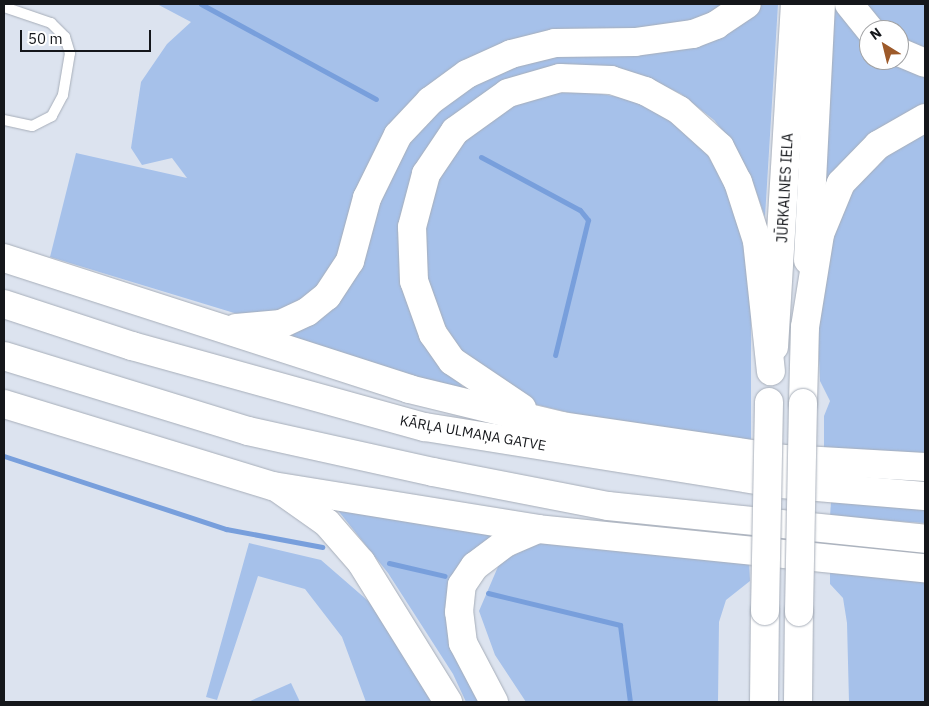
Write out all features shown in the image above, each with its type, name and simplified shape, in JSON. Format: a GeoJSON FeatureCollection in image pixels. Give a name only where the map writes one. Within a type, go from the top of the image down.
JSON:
{"type":"FeatureCollection","features":[{"type":"Feature","properties":{"kind":"main road"},"geometry":{"type":"LineString","coordinates":[[185,319],[249,330],[288,322],[317,305],[350,261],[367,198],[398,135],[430,101],[467,74],[535,47],[693,34],[716,26],[747,4]]}},
{"type":"Feature","properties":{"kind":"main road","name":"JŪRKALNES IELA"},"geometry":{"type":"LineString","coordinates":[[771,371],[795,4]]}},
{"type":"Feature","properties":{"kind":"main road","name":"JŪRKALNES IELA"},"geometry":{"type":"LineString","coordinates":[[805,327],[821,4]]}},
{"type":"Feature","properties":{"kind":"main road"},"geometry":{"type":"LineString","coordinates":[[849,4],[862,20]]}},
{"type":"Feature","properties":{"kind":"main road"},"geometry":{"type":"LineString","coordinates":[[909,56],[925,63]]}},
{"type":"Feature","properties":{"kind":"main road"},"geometry":{"type":"LineString","coordinates":[[562,426],[510,401],[452,361],[424,317],[412,264],[415,208],[426,174],[444,145],[494,100],[544,80],[594,78],[645,91],[687,116],[720,148],[738,182],[757,241],[771,371],[764,702]]}},
{"type":"Feature","properties":{"kind":"main road"},"geometry":{"type":"LineString","coordinates":[[798,702],[805,327],[820,234],[841,183],[878,145],[925,118]]}},
{"type":"Feature","properties":{"kind":"main road"},"geometry":{"type":"LineString","coordinates":[[4,258],[185,319],[409,389],[562,426],[786,459],[925,467]]}},
{"type":"Feature","properties":{"kind":"main road","name":"KĀRĻA ULMAŅA GATVE"},"geometry":{"type":"LineString","coordinates":[[4,304],[132,346],[425,427],[781,484],[925,496]]}},
{"type":"Feature","properties":{"kind":"main road"},"geometry":{"type":"LineString","coordinates":[[4,356],[248,432],[433,472],[608,506],[925,539]]}},
{"type":"Feature","properties":{"kind":"main road"},"geometry":{"type":"LineString","coordinates":[[4,404],[274,486],[538,529],[925,568]]}},
{"type":"Feature","properties":{"kind":"main road"},"geometry":{"type":"LineString","coordinates":[[274,486],[327,523],[360,562],[448,702]]}},
{"type":"Feature","properties":{"kind":"main road"},"geometry":{"type":"LineString","coordinates":[[494,702],[463,643],[459,612],[462,585],[475,566],[505,543],[538,529]]}},
{"type":"Feature","properties":{"kind":"lane"},"geometry":{"type":"LineString","coordinates":[[4,7],[50,23],[65,37],[70,52],[63,95],[52,116],[32,126],[4,120]]}},
{"type":"Feature","properties":{"kind":"shaded area"},"geometry":{"type":"Polygon","coordinates":[[[157,4],[732,4],[715,15],[441,77],[333,273],[303,303],[254,319],[50,257],[76,153],[187,178],[172,158],[142,165],[131,148],[141,82],[167,44],[191,22],[157,4]]]}},
{"type":"Feature","properties":{"kind":"shaded area"},"geometry":{"type":"Polygon","coordinates":[[[761,4],[778,4],[765,217],[751,177],[730,140],[714,120],[681,94],[656,82],[540,70],[522,74],[478,97],[443,126],[401,216],[451,373],[468,393],[289,341],[423,119],[507,64],[754,11],[761,4]]]}},
{"type":"Feature","properties":{"kind":"shaded area"},"geometry":{"type":"Polygon","coordinates":[[[832,4],[859,32],[859,70],[909,70],[909,66],[925,73],[925,105],[868,136],[823,187],[832,4]]]}},
{"type":"Feature","properties":{"kind":"shaded area"},"geometry":{"type":"Polygon","coordinates":[[[860,4],[925,4],[925,54],[909,46],[909,20],[875,20],[860,4]]]}},
{"type":"Feature","properties":{"kind":"shaded area"},"geometry":{"type":"Polygon","coordinates":[[[584,91],[636,100],[665,115],[697,137],[729,191],[751,273],[751,442],[644,431],[534,404],[466,358],[438,315],[428,285],[425,222],[441,174],[467,136],[510,106],[547,94],[584,91]]]}},
{"type":"Feature","properties":{"kind":"shaded area"},"geometry":{"type":"Polygon","coordinates":[[[925,131],[925,454],[824,452],[824,416],[830,401],[820,381],[818,335],[823,273],[833,230],[851,190],[880,159],[925,131]]]}},
{"type":"Feature","properties":{"kind":"shaded area"},"geometry":{"type":"Polygon","coordinates":[[[831,502],[925,508],[925,523],[830,517],[831,502]]]}},
{"type":"Feature","properties":{"kind":"shaded area"},"geometry":{"type":"Polygon","coordinates":[[[336,508],[496,531],[465,565],[485,702],[466,702],[453,674],[388,573],[336,508]]]}},
{"type":"Feature","properties":{"kind":"shaded area"},"geometry":{"type":"Polygon","coordinates":[[[539,542],[749,560],[750,581],[726,600],[719,622],[718,702],[526,702],[495,655],[479,611],[500,562],[539,542]]]}},
{"type":"Feature","properties":{"kind":"shaded area"},"geometry":{"type":"Polygon","coordinates":[[[249,543],[321,560],[374,606],[433,702],[366,702],[342,637],[305,589],[258,576],[217,700],[206,697],[249,543]]]}},
{"type":"Feature","properties":{"kind":"shaded area"},"geometry":{"type":"Polygon","coordinates":[[[830,566],[925,577],[925,702],[849,702],[847,623],[843,598],[830,584],[830,566]]]}},
{"type":"Feature","properties":{"kind":"shaded area"},"geometry":{"type":"Polygon","coordinates":[[[291,683],[300,702],[248,702],[291,683]]]}},
{"type":"Feature","properties":{"kind":"waterway"},"geometry":{"type":"LineString","coordinates":[[201,4],[376,99]]}},
{"type":"Feature","properties":{"kind":"waterway"},"geometry":{"type":"LineString","coordinates":[[481,157],[580,210],[588,220],[555,355]]}},
{"type":"Feature","properties":{"kind":"waterway"},"geometry":{"type":"LineString","coordinates":[[4,456],[226,529],[322,547]]}},
{"type":"Feature","properties":{"kind":"waterway"},"geometry":{"type":"LineString","coordinates":[[389,563],[445,576]]}},
{"type":"Feature","properties":{"kind":"waterway"},"geometry":{"type":"LineString","coordinates":[[488,593],[620,625],[630,702]]}}]}
